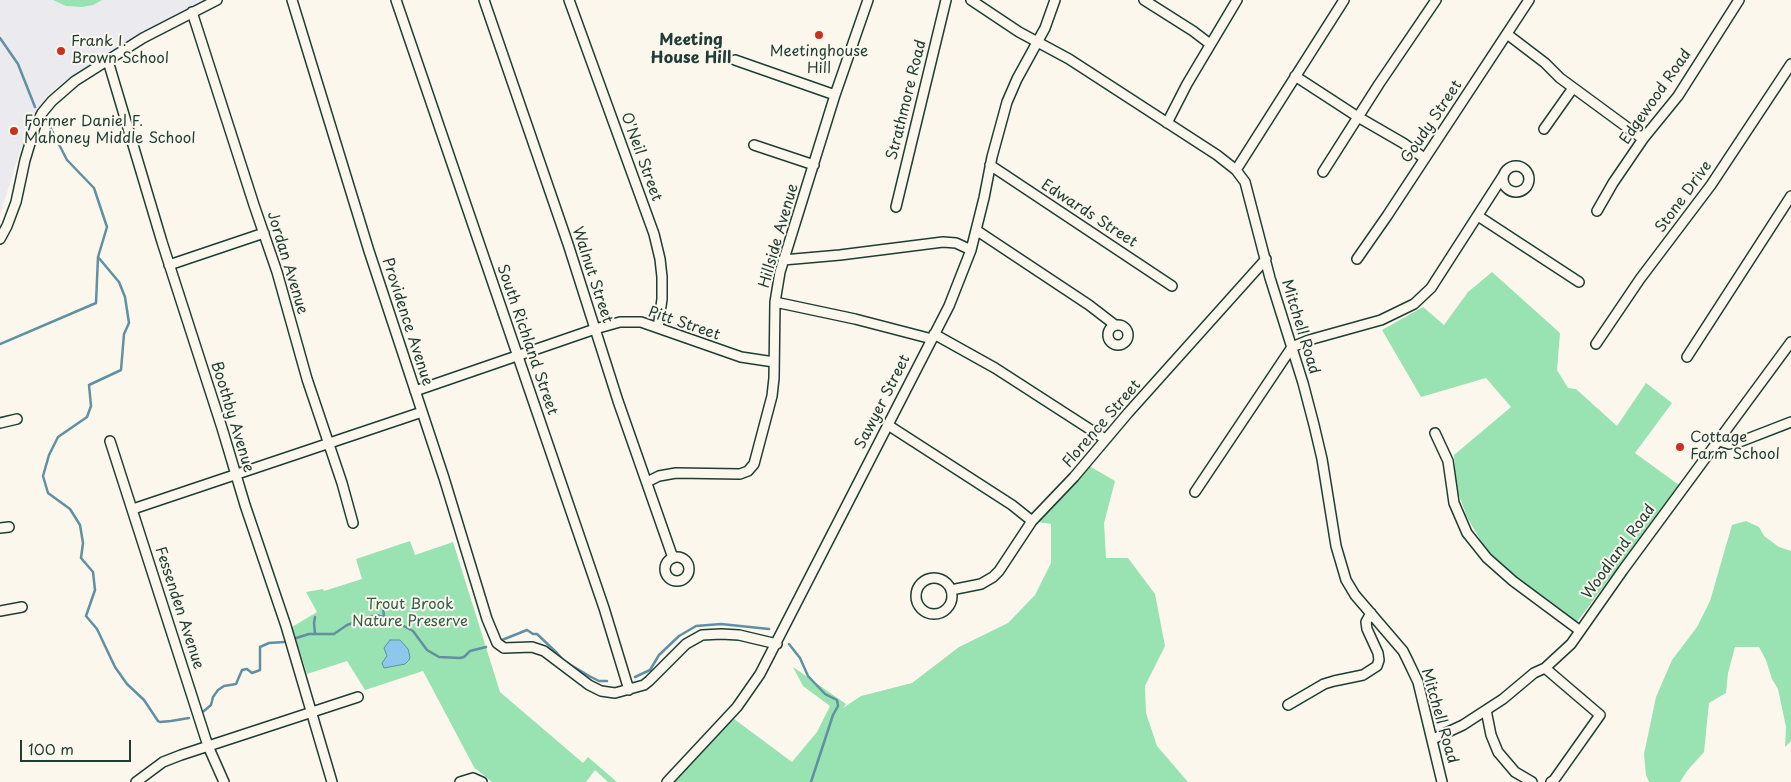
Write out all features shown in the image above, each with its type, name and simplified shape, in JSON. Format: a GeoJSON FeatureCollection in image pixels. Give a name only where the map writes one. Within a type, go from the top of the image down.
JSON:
{"type":"FeatureCollection","features":[{"type":"Feature","properties":{"kind":"street"},"geometry":{"type":"LineString","coordinates":[[0,239],[16,202],[25,160],[35,127],[42,113],[59,93],[143,38],[217,0]]}},
{"type":"Feature","properties":{"kind":"street","name":"Providence Avenue"},"geometry":{"type":"LineString","coordinates":[[292,0],[369,251],[487,619],[497,643],[504,648],[532,647],[544,651],[583,681],[601,691],[615,693],[629,690]]}},
{"type":"Feature","properties":{"kind":"street","name":"South Richland Street"},"geometry":{"type":"LineString","coordinates":[[396,0],[604,608],[629,690]]}},
{"type":"Feature","properties":{"kind":"street","name":"Walnut Street"},"geometry":{"type":"LineString","coordinates":[[484,0],[673,558]]}},
{"type":"Feature","properties":{"kind":"street","name":"O'Neil Street"},"geometry":{"type":"LineString","coordinates":[[569,0],[654,234],[662,277],[662,299],[658,328]]}},
{"type":"Feature","properties":{"kind":"street","name":"Hillside Avenue"},"geometry":{"type":"LineString","coordinates":[[647,482],[659,476],[676,473],[740,474],[748,471],[754,464],[772,396],[775,302],[783,260],[835,95],[868,0]]}},
{"type":"Feature","properties":{"kind":"street","name":"Strathmore Road"},"geometry":{"type":"LineString","coordinates":[[896,207],[946,0]]}},
{"type":"Feature","properties":{"kind":"street","name":"Mitchell Road"},"geometry":{"type":"LineString","coordinates":[[971,0],[1019,32],[1069,60],[1218,155],[1236,170],[1245,182],[1314,425],[1340,563],[1346,580],[1355,595],[1407,659],[1418,682],[1442,782]]}},
{"type":"Feature","properties":{"kind":"street","name":"Sawyer Street"},"geometry":{"type":"LineString","coordinates":[[668,782],[738,707],[760,674],[777,644],[956,290],[971,250],[990,165],[1007,102],[1017,79],[1045,28],[1055,0]]}},
{"type":"Feature","properties":{"kind":"street"},"geometry":{"type":"LineString","coordinates":[[1167,123],[1210,44],[1237,0]]}},
{"type":"Feature","properties":{"kind":"street"},"geometry":{"type":"LineString","coordinates":[[1236,170],[1344,0]]}},
{"type":"Feature","properties":{"kind":"street"},"geometry":{"type":"LineString","coordinates":[[1323,172],[1436,0]]}},
{"type":"Feature","properties":{"kind":"street","name":"Goudy Street"},"geometry":{"type":"LineString","coordinates":[[1356,259],[1387,216],[1529,0]]}},
{"type":"Feature","properties":{"kind":"street","name":"Edgewood Road"},"geometry":{"type":"LineString","coordinates":[[1597,211],[1612,183],[1643,139],[1678,96],[1739,0]]}},
{"type":"Feature","properties":{"kind":"street"},"geometry":{"type":"LineString","coordinates":[[1147,1],[1210,44]]}},
{"type":"Feature","properties":{"kind":"street","name":"Jordan Avenue"},"geometry":{"type":"LineString","coordinates":[[192,12],[277,272],[307,379],[353,523]]}},
{"type":"Feature","properties":{"kind":"street"},"geometry":{"type":"LineString","coordinates":[[1507,34],[1545,63],[1573,88],[1643,139]]}},
{"type":"Feature","properties":{"kind":"street"},"geometry":{"type":"LineString","coordinates":[[735,60],[835,95]]}},
{"type":"Feature","properties":{"kind":"street","name":"Boothby Avenue"},"geometry":{"type":"LineString","coordinates":[[108,61],[169,264],[286,626],[310,714],[332,782]]}},
{"type":"Feature","properties":{"kind":"street","name":"Stone Drive"},"geometry":{"type":"LineString","coordinates":[[1596,344],[1640,279],[1711,186],[1791,64]]}},
{"type":"Feature","properties":{"kind":"street"},"geometry":{"type":"LineString","coordinates":[[1295,76],[1358,117],[1403,142],[1424,158]]}},
{"type":"Feature","properties":{"kind":"street"},"geometry":{"type":"LineString","coordinates":[[1544,130],[1573,88]]}},
{"type":"Feature","properties":{"kind":"street"},"geometry":{"type":"LineString","coordinates":[[754,145],[814,165]]}},
{"type":"Feature","properties":{"kind":"street","name":"Edwards Street"},"geometry":{"type":"LineString","coordinates":[[990,165],[1172,286]]}},
{"type":"Feature","properties":{"kind":"street"},"geometry":{"type":"LineString","coordinates":[[1195,492],[1292,347],[1309,340],[1381,320],[1414,304],[1431,288],[1507,169],[1515,165],[1523,167],[1529,174],[1527,187],[1520,192],[1497,193],[1490,197]]}},
{"type":"Feature","properties":{"kind":"street"},"geometry":{"type":"LineString","coordinates":[[1503,176],[1504,185],[1510,191]]}},
{"type":"Feature","properties":{"kind":"street"},"geometry":{"type":"LineString","coordinates":[[1687,357],[1791,196]]}},
{"type":"Feature","properties":{"kind":"street"},"geometry":{"type":"LineString","coordinates":[[1478,216],[1579,282]]}},
{"type":"Feature","properties":{"kind":"street"},"geometry":{"type":"LineString","coordinates":[[976,230],[1089,305],[1115,325]]}},
{"type":"Feature","properties":{"kind":"street"},"geometry":{"type":"LineString","coordinates":[[169,264],[264,233]]}},
{"type":"Feature","properties":{"kind":"street"},"geometry":{"type":"LineString","coordinates":[[783,260],[943,242],[956,243],[971,250]]}},
{"type":"Feature","properties":{"kind":"street","name":"Florence Street"},"geometry":{"type":"LineString","coordinates":[[951,590],[975,586],[993,577],[1004,565],[1032,520],[1074,477],[1105,439],[1266,259]]}},
{"type":"Feature","properties":{"kind":"street"},"geometry":{"type":"LineString","coordinates":[[775,302],[933,336],[996,368],[1105,439]]}},
{"type":"Feature","properties":{"kind":"street","name":"Pitt Street"},"geometry":{"type":"LineString","coordinates":[[415,391],[620,322],[641,322],[741,357],[774,362]]}},
{"type":"Feature","properties":{"kind":"street","name":"Woodland Road"},"geometry":{"type":"LineString","coordinates":[[1433,739],[1463,726],[1521,686],[1534,673],[1545,668],[1571,644],[1579,630],[1791,342]]}},
{"type":"Feature","properties":{"kind":"street"},"geometry":{"type":"LineString","coordinates":[[133,509],[422,412]]}},
{"type":"Feature","properties":{"kind":"street"},"geometry":{"type":"LineString","coordinates":[[0,423],[17,420]]}},
{"type":"Feature","properties":{"kind":"street"},"geometry":{"type":"LineString","coordinates":[[1719,441],[1729,444],[1742,441],[1791,422]]}},
{"type":"Feature","properties":{"kind":"street"},"geometry":{"type":"LineString","coordinates":[[888,425],[1012,504],[1032,520]]}},
{"type":"Feature","properties":{"kind":"street"},"geometry":{"type":"LineString","coordinates":[[1435,433],[1448,462],[1454,503],[1467,533],[1487,558],[1513,582],[1579,630]]}},
{"type":"Feature","properties":{"kind":"street","name":"Fessenden Avenue"},"geometry":{"type":"LineString","coordinates":[[110,441],[208,746],[224,782]]}},
{"type":"Feature","properties":{"kind":"street"},"geometry":{"type":"LineString","coordinates":[[929,579],[941,579],[951,590],[951,601],[942,612],[927,612],[918,603],[916,595],[918,587],[929,579]]}},
{"type":"Feature","properties":{"kind":"street"},"geometry":{"type":"LineString","coordinates":[[0,611],[22,607]]}},
{"type":"Feature","properties":{"kind":"street"},"geometry":{"type":"LineString","coordinates":[[1288,705],[1324,684],[1334,680],[1363,675],[1377,666],[1379,660],[1378,653],[1366,630],[1366,622],[1371,613]]}},
{"type":"Feature","properties":{"kind":"street"},"geometry":{"type":"LineString","coordinates":[[629,690],[649,681],[686,644],[702,635],[739,636],[777,644]]}},
{"type":"Feature","properties":{"kind":"street"},"geometry":{"type":"LineString","coordinates":[[1545,668],[1600,715],[1551,782]]}},
{"type":"Feature","properties":{"kind":"street"},"geometry":{"type":"LineString","coordinates":[[136,782],[163,762],[358,697]]}},
{"type":"Feature","properties":{"kind":"street"},"geometry":{"type":"LineString","coordinates":[[1486,710],[1491,735],[1505,763],[1515,772],[1532,782]]}},
{"type":"Feature","properties":{"kind":"street"},"geometry":{"type":"LineString","coordinates":[[460,782],[473,778],[482,782]]}},
{"type":"Feature","properties":{"kind":"shaded area","name":"Frank I. Brown School"},"geometry":{"type":"Polygon","coordinates":[[[0,0],[202,0],[146,31],[60,85],[46,97],[37,111],[20,151],[0,215],[0,0]]]}},
{"type":"Feature","properties":{"kind":"green space"},"geometry":{"type":"Polygon","coordinates":[[[53,0],[102,0],[93,5],[82,7],[66,6],[53,0]]]}},
{"type":"Feature","properties":{"kind":"green space"},"geometry":{"type":"Polygon","coordinates":[[[1492,272],[1560,333],[1557,370],[1568,388],[1576,389],[1617,426],[1646,383],[1672,403],[1635,453],[1679,485],[1577,622],[1513,575],[1485,548],[1467,517],[1456,487],[1454,455],[1511,407],[1486,378],[1421,397],[1382,330],[1423,307],[1444,325],[1468,292],[1492,272]]]}},
{"type":"Feature","properties":{"kind":"green space"},"geometry":{"type":"Polygon","coordinates":[[[1086,464],[1115,481],[1104,523],[1106,558],[1128,558],[1155,594],[1165,646],[1145,686],[1146,713],[1157,746],[1188,782],[667,782],[730,716],[792,762],[817,732],[830,706],[803,686],[793,667],[846,704],[843,708],[861,696],[912,683],[959,647],[1008,623],[1035,595],[1051,563],[1051,524],[1032,521],[1086,464]]]}},
{"type":"Feature","properties":{"kind":"green space"},"geometry":{"type":"Polygon","coordinates":[[[1746,521],[1759,527],[1764,536],[1779,547],[1791,551],[1791,741],[1785,747],[1786,727],[1778,689],[1759,647],[1735,647],[1728,673],[1726,693],[1709,703],[1704,752],[1680,782],[1649,782],[1646,775],[1644,754],[1656,697],[1672,660],[1697,627],[1710,601],[1732,525],[1746,521]]]}},
{"type":"Feature","properties":{"kind":"green space","name":"Trout Brook Nature Preserve"},"geometry":{"type":"Polygon","coordinates":[[[410,541],[415,555],[453,542],[500,692],[583,763],[588,757],[617,782],[608,782],[595,770],[586,782],[492,782],[475,769],[423,671],[365,690],[347,661],[307,674],[292,627],[317,612],[306,592],[323,589],[324,591],[362,579],[356,559],[410,541]]]}},
{"type":"Feature","properties":{"kind":"water"},"geometry":{"type":"Polygon","coordinates":[[[390,640],[400,640],[408,649],[410,657],[405,664],[384,668],[382,663],[387,656],[384,648],[390,640]]]}},
{"type":"Feature","properties":{"kind":"waterway"},"geometry":{"type":"LineString","coordinates":[[0,38],[18,64],[35,107]]}},
{"type":"Feature","properties":{"kind":"waterway"},"geometry":{"type":"LineString","coordinates":[[0,344],[96,303],[98,257],[107,227],[94,188],[67,160],[47,121]]}},
{"type":"Feature","properties":{"kind":"waterway"},"geometry":{"type":"LineString","coordinates":[[98,257],[119,282],[125,297],[129,323],[124,334],[121,370],[89,385],[91,406],[87,417],[58,437],[49,455],[43,476],[48,493],[70,509],[80,525],[83,543],[81,558],[93,572],[95,590],[86,616],[97,629],[115,667],[127,684],[144,700],[158,721],[189,718]]}},
{"type":"Feature","properties":{"kind":"waterway"},"geometry":{"type":"LineString","coordinates":[[384,616],[383,608],[386,602]]}},
{"type":"Feature","properties":{"kind":"waterway"},"geometry":{"type":"LineString","coordinates":[[293,639],[309,634],[334,634],[347,625],[376,615],[391,619],[413,631],[427,650],[439,657],[460,658],[470,651],[486,647]]}},
{"type":"Feature","properties":{"kind":"waterway"},"geometry":{"type":"LineString","coordinates":[[315,617],[315,634]]}},
{"type":"Feature","properties":{"kind":"waterway"},"geometry":{"type":"LineString","coordinates":[[635,677],[650,670],[659,655],[679,636],[696,626],[721,624],[769,629]]}},
{"type":"Feature","properties":{"kind":"waterway"},"geometry":{"type":"LineString","coordinates":[[502,640],[527,630],[537,634],[564,661],[599,681],[607,681]]}},
{"type":"Feature","properties":{"kind":"waterway"},"geometry":{"type":"LineString","coordinates":[[204,711],[211,705],[213,697],[218,690],[224,686],[236,684],[242,670],[247,669],[252,673],[260,670],[260,647],[269,643],[284,642]]}},
{"type":"Feature","properties":{"kind":"waterway"},"geometry":{"type":"LineString","coordinates":[[789,644],[800,658],[808,676],[825,694],[837,700],[838,706],[833,715],[811,782]]}},
{"type":"Feature","properties":{"kind":"place","name":"Meetinghouse Hill"},"geometry":{"type":"Point","coordinates":[819,35]}},
{"type":"Feature","properties":{"kind":"place","name":"Frank I. Brown School"},"geometry":{"type":"Point","coordinates":[61,51]}},
{"type":"Feature","properties":{"kind":"place","name":"Former Daniel F. Mahoney Middle School"},"geometry":{"type":"Point","coordinates":[14,131]}},
{"type":"Feature","properties":{"kind":"place","name":"Cottage Farm School"},"geometry":{"type":"Point","coordinates":[1680,447]}},
{"type":"Feature","properties":{"kind":"district","name":"Meeting House Hill"},"geometry":{"type":"Point","coordinates":[691,50]}}]}
